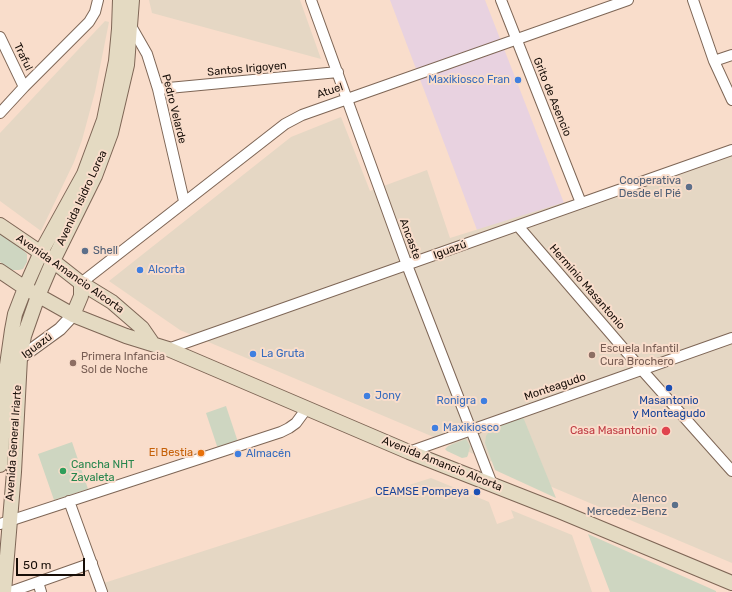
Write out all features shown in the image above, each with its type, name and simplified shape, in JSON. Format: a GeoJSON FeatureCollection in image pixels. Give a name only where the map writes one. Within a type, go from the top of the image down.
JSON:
{"type":"FeatureCollection","features":[{"type":"Feature","properties":{"kind":"main road"},"geometry":{"type":"LineString","coordinates":[[120,0],[125,28]]}},
{"type":"Feature","properties":{"kind":"main road"},"geometry":{"type":"LineString","coordinates":[[125,28],[132,0]]}},
{"type":"Feature","properties":{"kind":"main road","name":"Avenida Isidro Lorea"},"geometry":{"type":"LineString","coordinates":[[25,288],[41,252],[84,174],[104,120],[125,28]]}},
{"type":"Feature","properties":{"kind":"main road","name":"Avenida Isidro Lorea"},"geometry":{"type":"LineString","coordinates":[[38,296],[53,260],[95,176],[111,133],[127,65],[125,28]]}},
{"type":"Feature","properties":{"kind":"main road","name":"Avenida Amancio Alcorta"},"geometry":{"type":"LineString","coordinates":[[0,225],[53,260],[81,283],[112,302],[142,328],[153,344]]}},
{"type":"Feature","properties":{"kind":"main road","name":"Avenida Amancio Alcorta"},"geometry":{"type":"LineString","coordinates":[[0,271],[38,296],[73,315],[126,336],[168,349],[409,452],[492,484],[726,581]]}},
{"type":"Feature","properties":{"kind":"main road"},"geometry":{"type":"LineString","coordinates":[[73,315],[81,296],[81,283]]}},
{"type":"Feature","properties":{"kind":"main road","name":"Avenida General Iriarte"},"geometry":{"type":"LineString","coordinates":[[0,465],[3,375],[15,314],[25,288]]}},
{"type":"Feature","properties":{"kind":"main road","name":"Avenida General Iriarte"},"geometry":{"type":"LineString","coordinates":[[4,592],[5,522],[14,472],[20,358],[24,336],[38,296]]}},
{"type":"Feature","properties":{"kind":"main road"},"geometry":{"type":"LineString","coordinates":[[726,581],[727,592]]}},
{"type":"Feature","properties":{"kind":"street"},"geometry":{"type":"LineString","coordinates":[[0,113],[89,22],[95,12],[98,0]]}},
{"type":"Feature","properties":{"kind":"street","name":"Ancaste"},"geometry":{"type":"LineString","coordinates":[[311,0],[407,265],[492,484]]}},
{"type":"Feature","properties":{"kind":"street","name":"Grito de Asencio"},"geometry":{"type":"LineString","coordinates":[[501,0],[580,203]]}},
{"type":"Feature","properties":{"kind":"street","name":"Atuel"},"geometry":{"type":"LineString","coordinates":[[81,283],[184,201],[285,124],[312,110],[628,0]]}},
{"type":"Feature","properties":{"kind":"street"},"geometry":{"type":"LineString","coordinates":[[693,0],[714,61],[732,100]]}},
{"type":"Feature","properties":{"kind":"street","name":"Pedro Velarde"},"geometry":{"type":"LineString","coordinates":[[125,28],[147,54],[158,89],[184,201]]}},
{"type":"Feature","properties":{"kind":"street","name":"Traful"},"geometry":{"type":"LineString","coordinates":[[0,37],[24,87]]}},
{"type":"Feature","properties":{"kind":"street"},"geometry":{"type":"LineString","coordinates":[[714,61],[732,55]]}},
{"type":"Feature","properties":{"kind":"street","name":"Santos Irigoyen"},"geometry":{"type":"LineString","coordinates":[[158,89],[338,72]]}},
{"type":"Feature","properties":{"kind":"street","name":"Iguazú"},"geometry":{"type":"LineString","coordinates":[[168,349],[732,150]]}},
{"type":"Feature","properties":{"kind":"street","name":"Herminio Masantonio"},"geometry":{"type":"LineString","coordinates":[[518,226],[732,472]]}},
{"type":"Feature","properties":{"kind":"street","name":"Iguazú"},"geometry":{"type":"LineString","coordinates":[[3,375],[20,358],[60,329],[73,315]]}},
{"type":"Feature","properties":{"kind":"street","name":"Monteagudo"},"geometry":{"type":"LineString","coordinates":[[409,452],[732,338]]}},
{"type":"Feature","properties":{"kind":"street"},"geometry":{"type":"LineString","coordinates":[[5,522],[280,432],[296,423],[307,408]]}},
{"type":"Feature","properties":{"kind":"street"},"geometry":{"type":"LineString","coordinates":[[69,501],[102,592]]}},
{"type":"Feature","properties":{"kind":"street"},"geometry":{"type":"LineString","coordinates":[[10,592],[40,587],[92,563]]}},
{"type":"Feature","properties":{"kind":"shaded area"},"geometry":{"type":"Polygon","coordinates":[[[149,0],[300,0],[321,59],[152,13],[149,0]]]}},
{"type":"Feature","properties":{"kind":"shaded area"},"geometry":{"type":"Polygon","coordinates":[[[390,0],[485,0],[564,203],[477,230],[390,0]]]}},
{"type":"Feature","properties":{"kind":"shaded area"},"geometry":{"type":"Polygon","coordinates":[[[105,21],[109,22],[95,92],[82,140],[74,162],[41,231],[0,201],[0,133],[105,21]]]}},
{"type":"Feature","properties":{"kind":"shaded area"},"geometry":{"type":"Polygon","coordinates":[[[341,117],[370,191],[427,170],[450,238],[578,198],[732,147],[732,563],[180,330],[109,281],[291,137],[341,117]]]}},
{"type":"Feature","properties":{"kind":"shaded area"},"geometry":{"type":"Polygon","coordinates":[[[431,478],[489,502],[497,524],[514,518],[511,510],[572,535],[592,592],[108,592],[104,583],[431,478]]]}},
{"type":"Feature","properties":{"kind":"green space"},"geometry":{"type":"Polygon","coordinates":[[[0,233],[27,254],[27,262],[23,269],[11,270],[0,262],[0,233]]]}},
{"type":"Feature","properties":{"kind":"green space"},"geometry":{"type":"Polygon","coordinates":[[[226,406],[238,442],[218,449],[206,413],[226,406]]]}},
{"type":"Feature","properties":{"kind":"green space"},"geometry":{"type":"Polygon","coordinates":[[[523,417],[556,498],[495,470],[485,443],[486,436],[490,430],[523,417]]]}},
{"type":"Feature","properties":{"kind":"green space"},"geometry":{"type":"Polygon","coordinates":[[[466,439],[470,446],[467,457],[462,458],[445,449],[448,446],[466,439]]]}},
{"type":"Feature","properties":{"kind":"green space","name":"Cancha NHT Zavaleta"},"geometry":{"type":"Polygon","coordinates":[[[72,442],[88,489],[54,500],[38,454],[72,442]]]}},
{"type":"Feature","properties":{"kind":"green space"},"geometry":{"type":"Polygon","coordinates":[[[588,534],[716,591],[716,592],[610,592],[588,534]]]}},
{"type":"Feature","properties":{"kind":"place","name":"Maxikiosco Fran"},"geometry":{"type":"Point","coordinates":[518,80]}},
{"type":"Feature","properties":{"kind":"place","name":"Cooperativa Desde el Pié"},"geometry":{"type":"Point","coordinates":[689,187]}},
{"type":"Feature","properties":{"kind":"place","name":"Shell"},"geometry":{"type":"Point","coordinates":[85,251]}},
{"type":"Feature","properties":{"kind":"place","name":"Alcorta"},"geometry":{"type":"Point","coordinates":[140,270]}},
{"type":"Feature","properties":{"kind":"place","name":"La Gruta"},"geometry":{"type":"Point","coordinates":[253,354]}},
{"type":"Feature","properties":{"kind":"place","name":"Escuela Infantil Cura Brochero"},"geometry":{"type":"Point","coordinates":[592,355]}},
{"type":"Feature","properties":{"kind":"place","name":"Primera Infancia Sol de Noche"},"geometry":{"type":"Point","coordinates":[73,363]}},
{"type":"Feature","properties":{"kind":"place","name":"Masantonio y Monteagudo"},"geometry":{"type":"Point","coordinates":[669,388]}},
{"type":"Feature","properties":{"kind":"place","name":"Jony"},"geometry":{"type":"Point","coordinates":[367,396]}},
{"type":"Feature","properties":{"kind":"place","name":"Ronigra"},"geometry":{"type":"Point","coordinates":[484,401]}},
{"type":"Feature","properties":{"kind":"place","name":"Maxikiosco"},"geometry":{"type":"Point","coordinates":[435,428]}},
{"type":"Feature","properties":{"kind":"place","name":"Casa Masantonio"},"geometry":{"type":"Point","coordinates":[666,431]}},
{"type":"Feature","properties":{"kind":"place","name":"El Bestia"},"geometry":{"type":"Point","coordinates":[201,453]}},
{"type":"Feature","properties":{"kind":"place","name":"Almacén"},"geometry":{"type":"Point","coordinates":[238,454]}},
{"type":"Feature","properties":{"kind":"place","name":"Cancha NHT Zavaleta"},"geometry":{"type":"Point","coordinates":[63,471]}},
{"type":"Feature","properties":{"kind":"place","name":"CEAMSE Pompeya"},"geometry":{"type":"Point","coordinates":[477,492]}},
{"type":"Feature","properties":{"kind":"place","name":"Alenco Mercedez-Benz"},"geometry":{"type":"Point","coordinates":[675,505]}}]}
